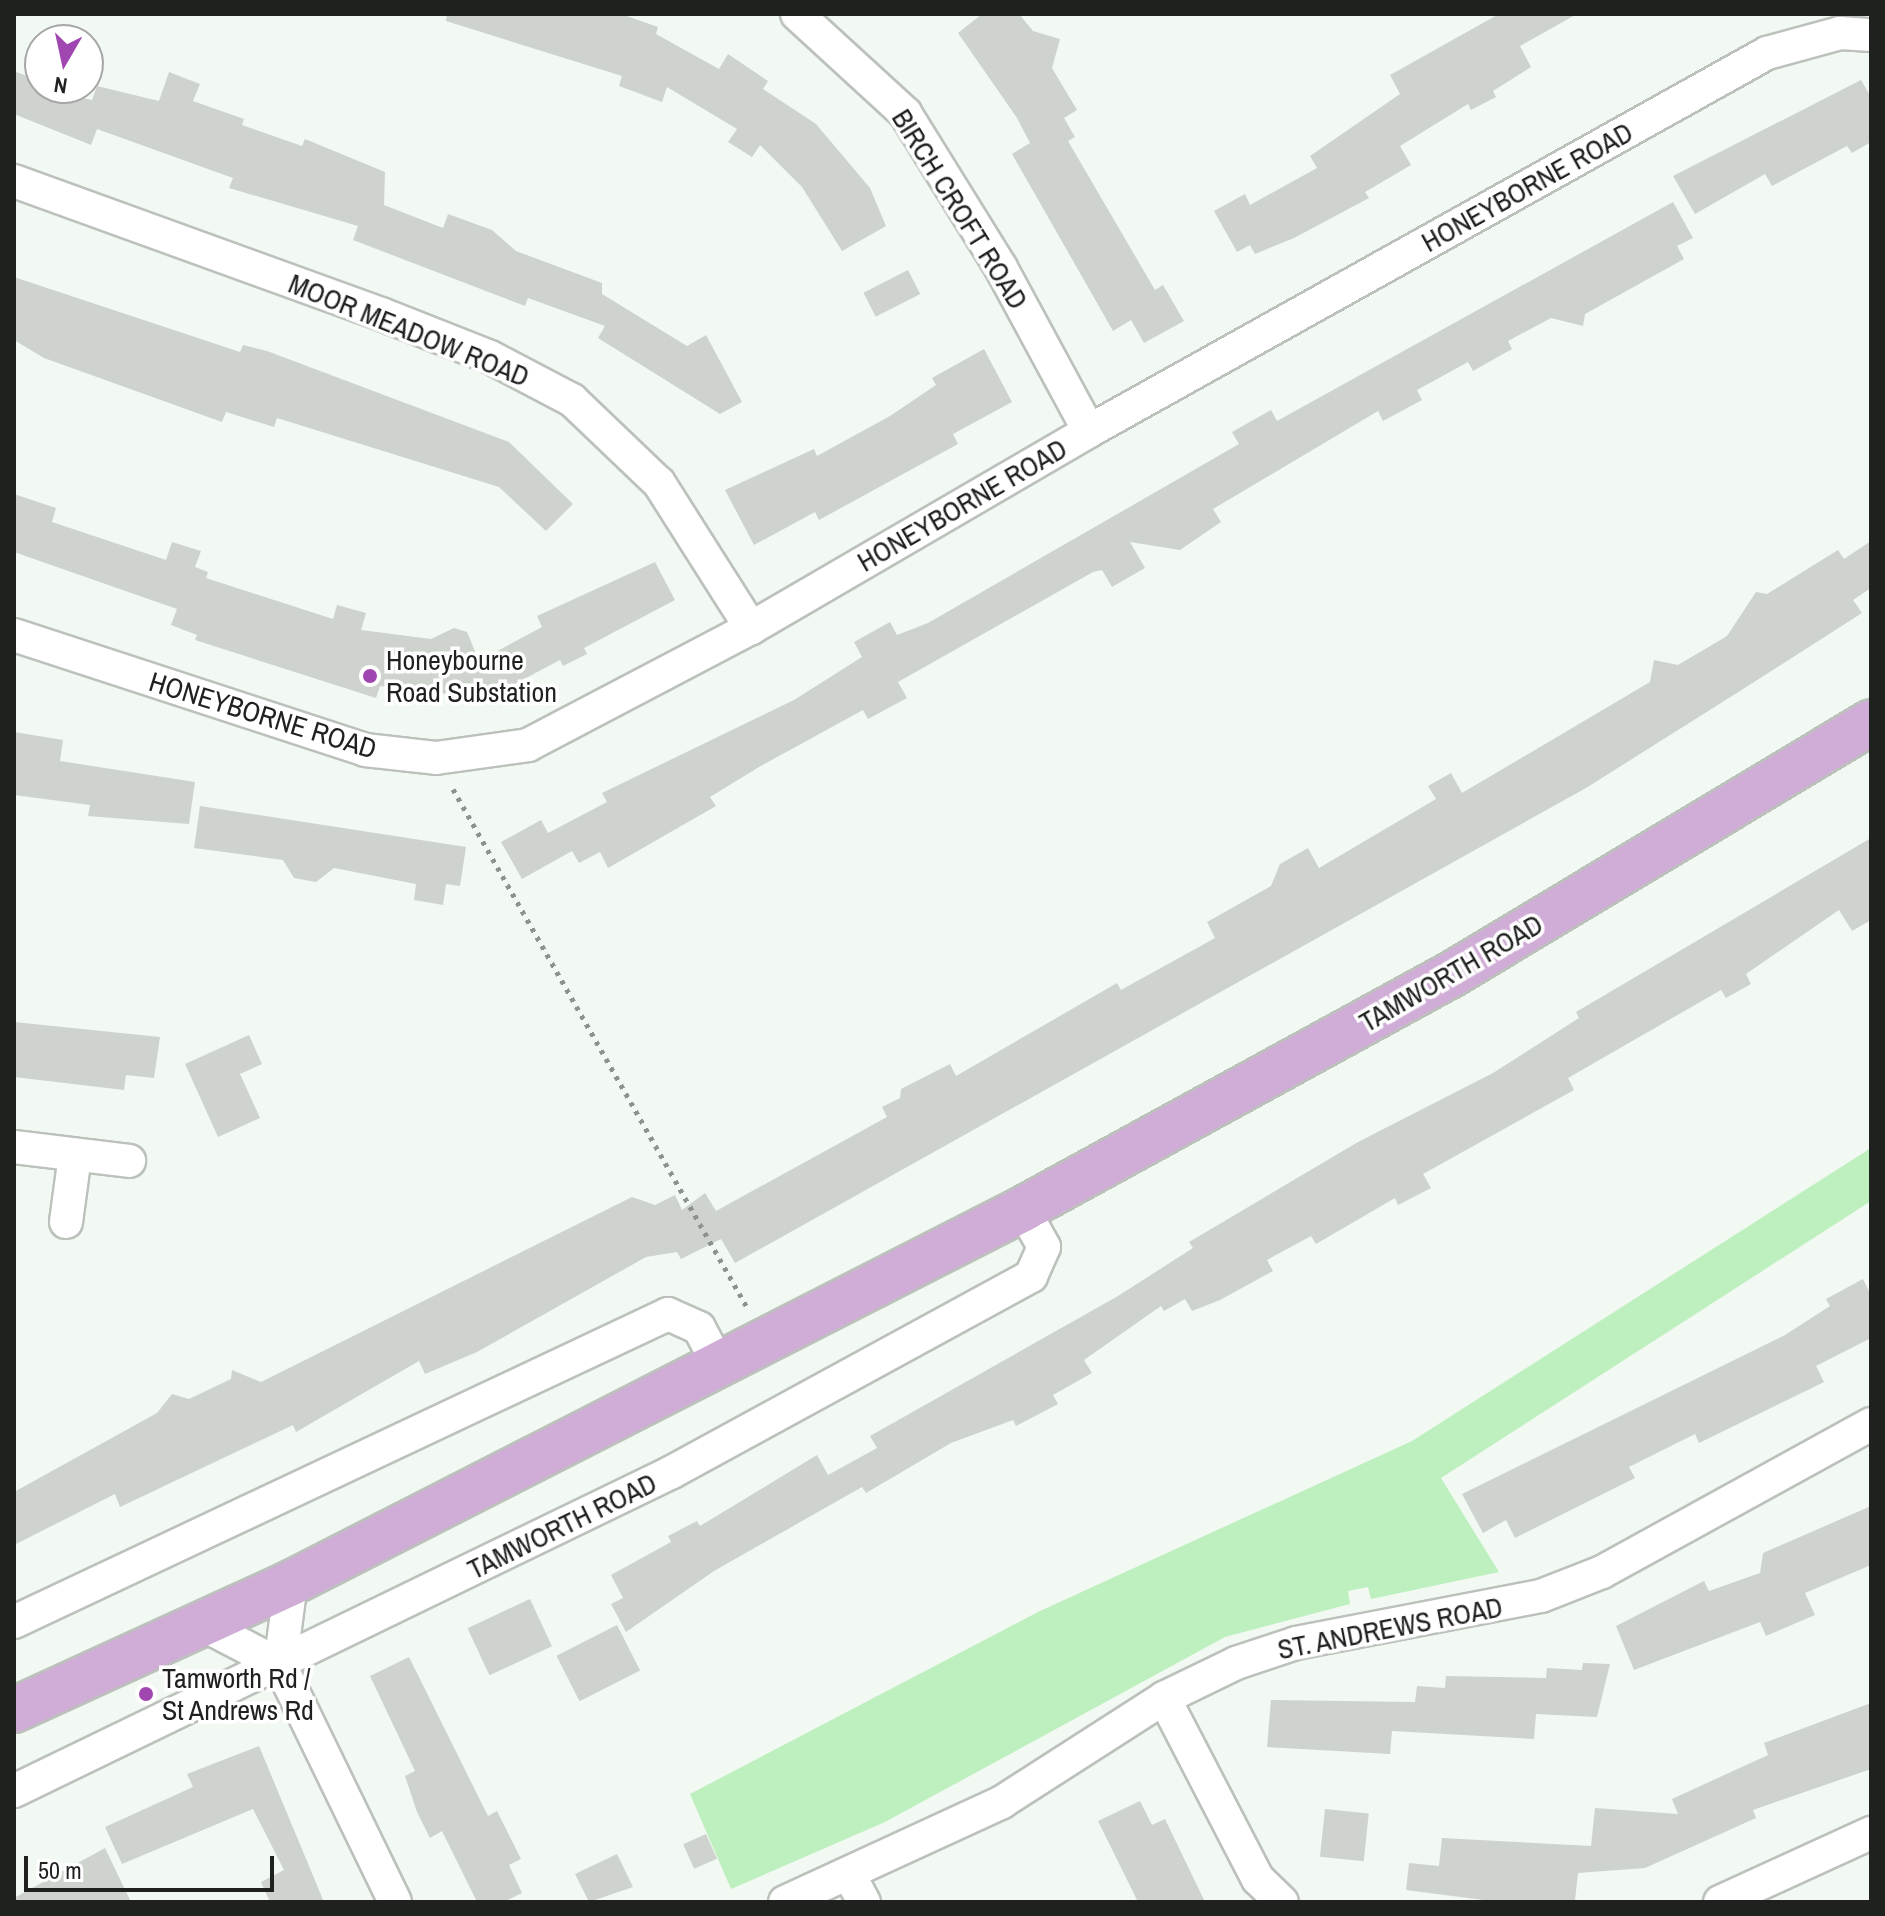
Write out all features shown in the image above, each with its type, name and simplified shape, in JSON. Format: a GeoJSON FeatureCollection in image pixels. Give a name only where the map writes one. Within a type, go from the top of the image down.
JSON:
{"type":"FeatureCollection","features":[{"type":"Feature","properties":{"kind":"main road","name":"TAMWORTH ROAD"},"geometry":{"type":"LineString","coordinates":[[14,1710],[291,1583],[721,1369],[1023,1209],[1449,976],[1871,722]]}},
{"type":"Feature","properties":{"kind":"street","name":"BIRCH CROFT ROAD"},"geometry":{"type":"LineString","coordinates":[[797,14],[905,113],[1001,268],[1089,431]]}},
{"type":"Feature","properties":{"kind":"street","name":"HONEYBORNE ROAD"},"geometry":{"type":"LineString","coordinates":[[14,635],[365,750],[436,758],[528,745],[751,628],[1089,431],[1767,53],[1840,33],[1871,35]]}},
{"type":"Feature","properties":{"kind":"street","name":"MOOR MEADOW ROAD"},"geometry":{"type":"LineString","coordinates":[[14,181],[381,314],[490,357],[572,400],[659,483],[751,628]]}},
{"type":"Feature","properties":{"kind":"street"},"geometry":{"type":"LineString","coordinates":[[14,1147],[129,1161]]}},
{"type":"Feature","properties":{"kind":"street"},"geometry":{"type":"LineString","coordinates":[[66,1222],[75,1155]]}},
{"type":"Feature","properties":{"kind":"street","name":"TAMWORTH ROAD"},"geometry":{"type":"LineString","coordinates":[[14,1791],[280,1665],[672,1472],[1031,1276],[1044,1247],[1023,1209]]}},
{"type":"Feature","properties":{"kind":"street"},"geometry":{"type":"LineString","coordinates":[[14,1622],[668,1314],[699,1328],[721,1369]]}},
{"type":"Feature","properties":{"kind":"street","name":"ST. ANDREWS ROAD"},"geometry":{"type":"LineString","coordinates":[[785,1902],[857,1889],[1002,1802],[1164,1698],[1296,1643],[1474,1614],[1602,1572],[1871,1424]]}},
{"type":"Feature","properties":{"kind":"street"},"geometry":{"type":"LineString","coordinates":[[291,1583],[280,1665],[395,1902]]}},
{"type":"Feature","properties":{"kind":"street"},"geometry":{"type":"LineString","coordinates":[[202,1624],[280,1665]]}},
{"type":"Feature","properties":{"kind":"street"},"geometry":{"type":"LineString","coordinates":[[1164,1698],[1258,1879],[1282,1902]]}},
{"type":"Feature","properties":{"kind":"street"},"geometry":{"type":"LineString","coordinates":[[1720,1902],[1871,1833]]}},
{"type":"Feature","properties":{"kind":"path"},"geometry":{"type":"LineString","coordinates":[[436,758],[750,1314]]}},
{"type":"Feature","properties":{"kind":"green space"},"geometry":{"type":"Polygon","coordinates":[[[1871,1148],[1871,1201],[1441,1478],[1499,1572],[1371,1599],[1368,1587],[1348,1591],[1350,1604],[1225,1637],[885,1822],[731,1889],[690,1794],[1040,1611],[1412,1441],[1871,1148]]]}},
{"type":"Feature","properties":{"kind":"building"},"geometry":{"type":"Polygon","coordinates":[[[447,14],[621,14],[658,27],[656,34],[719,69],[728,54],[768,81],[763,89],[816,124],[870,188],[886,226],[842,251],[802,187],[760,145],[752,157],[728,142],[737,129],[667,87],[662,102],[619,86],[622,76],[446,21],[447,14]]]}},
{"type":"Feature","properties":{"kind":"building"},"geometry":{"type":"Polygon","coordinates":[[[982,14],[1019,14],[1033,31],[1060,39],[1052,68],[1077,110],[1064,118],[1075,137],[1068,141],[1155,290],[1163,285],[1184,321],[1144,343],[1131,320],[1113,331],[1012,154],[1030,143],[1017,118],[958,33],[982,14]]]}},
{"type":"Feature","properties":{"kind":"building"},"geometry":{"type":"Polygon","coordinates":[[[1499,14],[1577,14],[1520,46],[1531,67],[1493,91],[1496,97],[1471,110],[1468,104],[1400,146],[1411,165],[1365,192],[1369,198],[1294,238],[1255,254],[1250,245],[1237,252],[1214,211],[1245,194],[1250,205],[1317,168],[1310,156],[1400,94],[1390,75],[1499,14]]]}},
{"type":"Feature","properties":{"kind":"building"},"geometry":{"type":"Polygon","coordinates":[[[14,71],[24,75],[24,104],[104,104],[104,88],[159,101],[169,72],[200,84],[193,101],[244,119],[242,125],[302,146],[305,139],[385,172],[384,205],[443,228],[448,214],[492,230],[516,251],[602,283],[602,294],[687,346],[706,335],[742,402],[720,414],[598,338],[605,326],[528,298],[525,306],[353,240],[358,226],[229,188],[233,178],[97,129],[91,145],[14,114],[14,71]]]}},
{"type":"Feature","properties":{"kind":"building"},"geometry":{"type":"Polygon","coordinates":[[[1861,80],[1871,97],[1871,142],[1852,153],[1847,146],[1772,186],[1765,174],[1695,214],[1673,176],[1861,80]]]}},
{"type":"Feature","properties":{"kind":"building"},"geometry":{"type":"Polygon","coordinates":[[[1673,202],[1693,238],[1677,246],[1684,259],[1585,314],[1583,326],[1551,318],[1508,341],[1512,349],[1473,371],[1468,362],[1417,390],[1422,400],[1383,421],[1378,411],[1213,509],[1221,522],[1180,550],[1130,542],[1145,568],[1112,587],[1102,570],[1093,572],[898,682],[907,698],[868,719],[863,710],[759,767],[710,797],[716,806],[608,868],[600,852],[579,863],[572,851],[522,879],[501,842],[541,820],[548,833],[607,802],[602,793],[794,700],[862,657],[854,642],[890,622],[897,635],[928,623],[1239,444],[1232,432],[1271,410],[1277,421],[1673,202]]]}},
{"type":"Feature","properties":{"kind":"building"},"geometry":{"type":"Polygon","coordinates":[[[908,270],[920,294],[876,317],[863,293],[908,270]]]}},
{"type":"Feature","properties":{"kind":"building"},"geometry":{"type":"Polygon","coordinates":[[[14,277],[240,352],[243,345],[267,351],[509,442],[573,504],[546,531],[499,487],[277,418],[274,427],[226,412],[222,422],[44,358],[14,340],[14,277]]]}},
{"type":"Feature","properties":{"kind":"building"},"geometry":{"type":"Polygon","coordinates":[[[984,349],[1012,402],[953,434],[958,444],[819,520],[815,512],[754,545],[725,490],[814,449],[817,456],[890,416],[936,385],[932,378],[984,349]]]}},
{"type":"Feature","properties":{"kind":"building"},"geometry":{"type":"Polygon","coordinates":[[[14,494],[56,508],[52,522],[166,560],[172,542],[201,551],[195,567],[208,572],[206,578],[333,619],[337,605],[366,613],[361,630],[431,639],[454,628],[467,632],[479,661],[542,627],[537,616],[655,562],[675,600],[584,648],[587,654],[563,666],[560,660],[486,699],[380,686],[376,698],[195,640],[197,635],[171,625],[177,609],[14,552],[14,494]]]}},
{"type":"Feature","properties":{"kind":"building"},"geometry":{"type":"Polygon","coordinates":[[[1871,541],[1871,588],[1853,600],[1862,613],[1740,691],[1586,788],[735,1263],[721,1239],[681,1259],[677,1252],[646,1257],[477,1352],[425,1374],[419,1361],[296,1432],[293,1425],[120,1507],[115,1494],[14,1545],[14,1492],[157,1413],[172,1394],[189,1399],[231,1379],[232,1370],[261,1382],[632,1197],[655,1205],[675,1195],[682,1210],[705,1193],[716,1211],[887,1117],[882,1107],[900,1098],[901,1089],[950,1064],[956,1076],[1117,983],[1121,990],[1215,938],[1207,922],[1271,886],[1280,864],[1308,848],[1319,868],[1436,799],[1428,786],[1451,773],[1462,793],[1650,682],[1654,660],[1678,665],[1727,636],[1756,592],[1767,594],[1838,550],[1844,559],[1871,541]]]}},
{"type":"Feature","properties":{"kind":"building"},"geometry":{"type":"Polygon","coordinates":[[[14,732],[63,740],[60,761],[195,782],[189,824],[88,816],[90,805],[14,795],[14,732]]]}},
{"type":"Feature","properties":{"kind":"building"},"geometry":{"type":"Polygon","coordinates":[[[200,806],[466,847],[460,886],[446,884],[443,905],[414,900],[416,884],[334,868],[316,882],[294,878],[283,860],[194,848],[200,806]]]}},
{"type":"Feature","properties":{"kind":"building"},"geometry":{"type":"Polygon","coordinates":[[[1871,838],[1871,920],[1852,931],[1839,910],[1746,974],[1751,984],[1726,998],[1721,990],[1568,1078],[1574,1090],[1423,1174],[1431,1188],[1398,1205],[1395,1198],[1316,1244],[1311,1236],[1267,1260],[1273,1271],[1220,1300],[1192,1311],[1185,1299],[1164,1311],[1161,1306],[1084,1360],[1092,1373],[1053,1395],[1058,1404],[1016,1426],[1013,1420],[951,1443],[866,1493],[862,1487],[714,1571],[626,1632],[611,1604],[623,1598],[611,1575],[671,1542],[668,1536],[697,1521],[700,1526],[817,1455],[828,1475],[877,1448],[870,1436],[1118,1296],[1193,1248],[1189,1242],[1358,1142],[1493,1073],[1579,1018],[1576,1012],[1871,838]]]}},
{"type":"Feature","properties":{"kind":"building"},"geometry":{"type":"Polygon","coordinates":[[[14,1022],[160,1037],[154,1078],[126,1075],[124,1090],[14,1077],[14,1022]]]}},
{"type":"Feature","properties":{"kind":"building"},"geometry":{"type":"Polygon","coordinates":[[[249,1035],[262,1064],[240,1074],[260,1118],[218,1137],[185,1064],[249,1035]]]}},
{"type":"Feature","properties":{"kind":"building"},"geometry":{"type":"Polygon","coordinates":[[[1863,1279],[1871,1295],[1871,1338],[1816,1366],[1824,1382],[1699,1443],[1695,1434],[1629,1467],[1635,1478],[1515,1538],[1506,1520],[1483,1533],[1462,1494],[1785,1335],[1830,1306],[1826,1299],[1863,1279]]]}},
{"type":"Feature","properties":{"kind":"building"},"geometry":{"type":"Polygon","coordinates":[[[1871,1506],[1871,1565],[1805,1593],[1815,1615],[1766,1636],[1760,1622],[1634,1670],[1616,1626],[1704,1581],[1709,1591],[1760,1573],[1763,1553],[1871,1506]]]}},
{"type":"Feature","properties":{"kind":"building"},"geometry":{"type":"Polygon","coordinates":[[[530,1599],[552,1646],[489,1675],[467,1628],[530,1599]]]}},
{"type":"Feature","properties":{"kind":"building"},"geometry":{"type":"Polygon","coordinates":[[[617,1625],[640,1670],[580,1701],[556,1656],[617,1625]]]}},
{"type":"Feature","properties":{"kind":"building"},"geometry":{"type":"Polygon","coordinates":[[[409,1657],[488,1816],[497,1811],[521,1859],[509,1865],[522,1893],[503,1902],[477,1902],[442,1831],[430,1838],[417,1812],[405,1776],[415,1771],[370,1676],[409,1657]]]}},
{"type":"Feature","properties":{"kind":"building"},"geometry":{"type":"Polygon","coordinates":[[[1583,1663],[1610,1664],[1597,1717],[1536,1714],[1534,1739],[1392,1731],[1390,1754],[1267,1747],[1271,1700],[1415,1702],[1417,1686],[1445,1688],[1446,1676],[1546,1678],[1547,1668],[1582,1670],[1583,1663]]]}},
{"type":"Feature","properties":{"kind":"building"},"geometry":{"type":"Polygon","coordinates":[[[1871,1703],[1871,1769],[1753,1810],[1756,1818],[1645,1868],[1578,1873],[1575,1900],[1499,1902],[1406,1890],[1409,1863],[1439,1866],[1442,1838],[1591,1846],[1595,1808],[1678,1814],[1672,1799],[1768,1755],[1764,1743],[1871,1703]]]}},
{"type":"Feature","properties":{"kind":"building"},"geometry":{"type":"Polygon","coordinates":[[[259,1746],[324,1902],[270,1902],[261,1882],[284,1870],[253,1809],[122,1864],[105,1827],[193,1787],[187,1774],[259,1746]]]}},
{"type":"Feature","properties":{"kind":"building"},"geometry":{"type":"Polygon","coordinates":[[[1140,1801],[1152,1825],[1165,1819],[1205,1902],[1138,1902],[1098,1821],[1140,1801]]]}},
{"type":"Feature","properties":{"kind":"building"},"geometry":{"type":"Polygon","coordinates":[[[1325,1809],[1369,1814],[1364,1861],[1320,1857],[1325,1809]]]}},
{"type":"Feature","properties":{"kind":"building"},"geometry":{"type":"Polygon","coordinates":[[[706,1834],[717,1859],[694,1869],[683,1844],[706,1834]]]}},
{"type":"Feature","properties":{"kind":"building"},"geometry":{"type":"Polygon","coordinates":[[[105,1848],[131,1902],[14,1902],[14,1898],[105,1848]]]}},
{"type":"Feature","properties":{"kind":"building"},"geometry":{"type":"Polygon","coordinates":[[[617,1854],[633,1887],[589,1902],[575,1874],[617,1854]]]}},
{"type":"Feature","properties":{"kind":"place","name":"Honeybourne Road Substation"},"geometry":{"type":"Point","coordinates":[370,676]}},
{"type":"Feature","properties":{"kind":"place","name":"Tamworth Rd / St Andrews Rd"},"geometry":{"type":"Point","coordinates":[146,1694]}}]}
